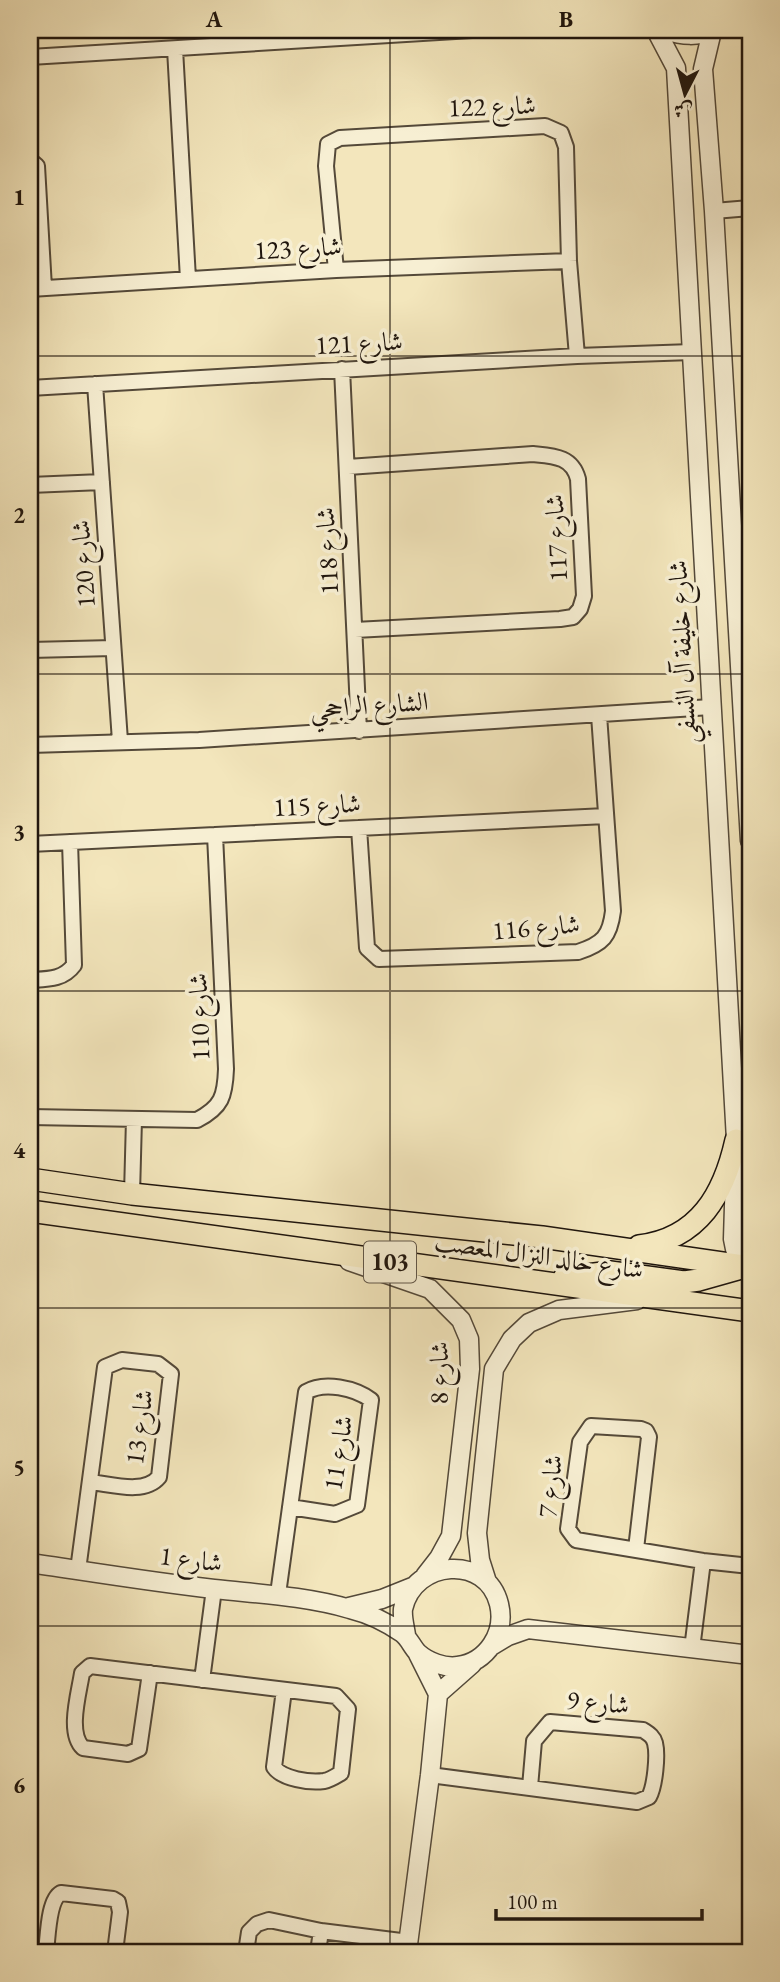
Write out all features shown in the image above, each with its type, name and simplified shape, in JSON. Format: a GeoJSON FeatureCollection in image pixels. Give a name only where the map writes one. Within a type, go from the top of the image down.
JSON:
{"type":"FeatureCollection","features":[{"type":"Feature","properties":{"kind":"main road"},"geometry":{"type":"LineString","coordinates":[[622,1248],[652,1245],[680,1233],[704,1214],[721,1190],[736,1140]]}},
{"type":"Feature","properties":{"kind":"main road","name":"شارع خالد النزال المعصب"},"geometry":{"type":"LineString","coordinates":[[30,1179],[132,1194],[542,1237],[749,1266]]}},
{"type":"Feature","properties":{"kind":"main road","name":"شارع خالد النزال المعصب"},"geometry":{"type":"LineString","coordinates":[[30,1211],[750,1311]]}},
{"type":"Feature","properties":{"kind":"main road"},"geometry":{"type":"LineString","coordinates":[[530,1281],[610,1272],[684,1282],[749,1266]]}},
{"type":"Feature","properties":{"kind":"street"},"geometry":{"type":"LineString","coordinates":[[30,57],[472,30]]}},
{"type":"Feature","properties":{"kind":"street","name":"شارع خليفة آل النسفي"},"geometry":{"type":"LineString","coordinates":[[656,30],[676,68],[736,1140],[733,1239],[735,1249],[749,1266]]}},
{"type":"Feature","properties":{"kind":"street"},"geometry":{"type":"LineString","coordinates":[[665,30],[688,35],[713,30],[703,69],[742,534],[750,841]]}},
{"type":"Feature","properties":{"kind":"street"},"geometry":{"type":"LineString","coordinates":[[175,49],[188,279]]}},
{"type":"Feature","properties":{"kind":"street","name":"شارع 122"},"geometry":{"type":"LineString","coordinates":[[336,270],[326,166],[328,144],[340,138],[545,126],[561,133],[566,147],[569,261],[577,356]]}},
{"type":"Feature","properties":{"kind":"street"},"geometry":{"type":"LineString","coordinates":[[30,160],[37,166],[37,289]]}},
{"type":"Feature","properties":{"kind":"street"},"geometry":{"type":"LineString","coordinates":[[715,211],[750,208]]}},
{"type":"Feature","properties":{"kind":"street","name":"شارع 123"},"geometry":{"type":"LineString","coordinates":[[37,289],[336,270],[569,261]]}},
{"type":"Feature","properties":{"kind":"street","name":"شارع 121"},"geometry":{"type":"LineString","coordinates":[[30,388],[577,356],[692,352]]}},
{"type":"Feature","properties":{"kind":"street","name":"شارع 118"},"geometry":{"type":"LineString","coordinates":[[342,369],[359,731]]}},
{"type":"Feature","properties":{"kind":"street","name":"شارع 120"},"geometry":{"type":"LineString","coordinates":[[95,384],[120,741]]}},
{"type":"Feature","properties":{"kind":"street","name":"شارع 117"},"geometry":{"type":"LineString","coordinates":[[348,467],[533,454],[554,456],[567,461],[575,470],[578,479],[584,596],[573,617],[355,631]]}},
{"type":"Feature","properties":{"kind":"street"},"geometry":{"type":"LineString","coordinates":[[30,485],[102,482]]}},
{"type":"Feature","properties":{"kind":"street"},"geometry":{"type":"LineString","coordinates":[[30,650],[113,648]]}},
{"type":"Feature","properties":{"kind":"street","name":"الشارع الراجحي"},"geometry":{"type":"LineString","coordinates":[[30,745],[200,740],[711,707]]}},
{"type":"Feature","properties":{"kind":"street","name":"شارع 116"},"geometry":{"type":"LineString","coordinates":[[359,828],[368,948],[379,959],[578,952],[595,947],[611,927],[614,911],[599,715]]}},
{"type":"Feature","properties":{"kind":"street","name":"شارع 115"},"geometry":{"type":"LineString","coordinates":[[30,844],[606,816]]}},
{"type":"Feature","properties":{"kind":"street","name":"شارع 110"},"geometry":{"type":"LineString","coordinates":[[30,1117],[197,1120],[212,1113],[220,1102],[225,1089],[215,835]]}},
{"type":"Feature","properties":{"kind":"street"},"geometry":{"type":"LineString","coordinates":[[30,980],[57,978],[68,973],[74,965],[70,842]]}},
{"type":"Feature","properties":{"kind":"street"},"geometry":{"type":"LineString","coordinates":[[132,1194],[134,1119]]}},
{"type":"Feature","properties":{"kind":"street","name":"شارع 8"},"geometry":{"type":"LineString","coordinates":[[323,1252],[430,1289],[461,1320],[469,1339],[470,1369],[451,1536],[439,1558],[419,1582]]}},
{"type":"Feature","properties":{"kind":"street","name":"شارع 8"},"geometry":{"type":"LineString","coordinates":[[486,1582],[477,1533],[494,1369],[512,1339],[529,1323],[559,1310],[647,1298]]}},
{"type":"Feature","properties":{"kind":"street","name":"شارع 13"},"geometry":{"type":"LineString","coordinates":[[78,1570],[105,1367],[122,1360],[158,1364],[171,1374],[159,1478],[153,1484],[143,1487],[90,1482]]}},
{"type":"Feature","properties":{"kind":"street","name":"شارع 11"},"geometry":{"type":"LineString","coordinates":[[278,1594],[290,1507],[306,1392],[319,1387],[359,1391],[371,1400],[358,1505],[335,1514],[290,1507]]}},
{"type":"Feature","properties":{"kind":"street","name":"شارع 7"},"geometry":{"type":"LineString","coordinates":[[636,1549],[649,1437],[646,1431],[641,1429],[591,1426],[580,1442],[568,1529],[576,1540],[703,1561],[750,1566]]}},
{"type":"Feature","properties":{"kind":"street"},"geometry":{"type":"LineString","coordinates":[[692,1650],[703,1561]]}},
{"type":"Feature","properties":{"kind":"street","name":"شارع 1"},"geometry":{"type":"LineString","coordinates":[[30,1563],[214,1589],[278,1594],[346,1607],[379,1617],[406,1636]]}},
{"type":"Feature","properties":{"kind":"street"},"geometry":{"type":"LineString","coordinates":[[246,1952],[249,1932],[257,1924],[269,1920],[408,1947],[438,1694],[406,1636],[403,1611],[419,1582],[446,1568],[468,1570],[486,1582],[499,1602],[528,1629]]}},
{"type":"Feature","properties":{"kind":"street","name":"شارع 1"},"geometry":{"type":"LineString","coordinates":[[346,1607],[382,1599],[419,1582]]}},
{"type":"Feature","properties":{"kind":"street"},"geometry":{"type":"LineString","coordinates":[[202,1680],[214,1589]]}},
{"type":"Feature","properties":{"kind":"street"},"geometry":{"type":"LineString","coordinates":[[493,1645],[501,1625],[499,1602]]}},
{"type":"Feature","properties":{"kind":"street"},"geometry":{"type":"LineString","coordinates":[[438,1694],[493,1645],[528,1629],[750,1655]]}},
{"type":"Feature","properties":{"kind":"street"},"geometry":{"type":"LineString","coordinates":[[417,1653],[435,1664],[456,1666],[476,1660]]}},
{"type":"Feature","properties":{"kind":"street"},"geometry":{"type":"LineString","coordinates":[[150,1673],[139,1749],[128,1754],[83,1748],[74,1733],[82,1673],[90,1666],[150,1673],[202,1680],[336,1696],[348,1709],[341,1773],[325,1781],[286,1777],[278,1773],[274,1767],[284,1690]]}},
{"type":"Feature","properties":{"kind":"street","name":"شارع 9"},"geometry":{"type":"LineString","coordinates":[[430,1775],[637,1802],[649,1797],[653,1788],[656,1745],[651,1735],[643,1730],[550,1722],[534,1741],[530,1787]]}},
{"type":"Feature","properties":{"kind":"street"},"geometry":{"type":"LineString","coordinates":[[46,1952],[52,1903],[61,1893],[113,1899],[118,1902],[120,1912],[115,1952]]}},
{"type":"Feature","properties":{"kind":"street"},"geometry":{"type":"LineString","coordinates":[[318,1952],[321,1931]]}}]}
